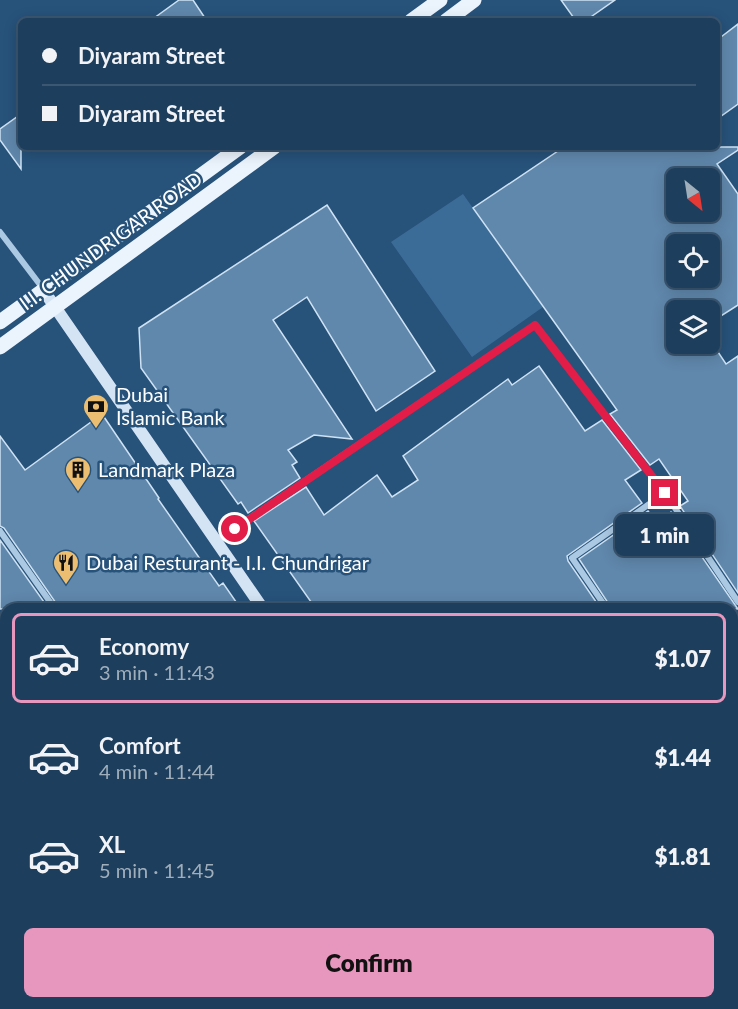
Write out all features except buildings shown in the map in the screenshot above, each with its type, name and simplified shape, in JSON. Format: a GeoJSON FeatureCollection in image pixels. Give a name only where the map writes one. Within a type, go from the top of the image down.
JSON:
{"type":"FeatureCollection","features":[{"type":"Feature","properties":{"kind":"main road"},"geometry":{"type":"LineString","coordinates":[[415,18],[440,0]]}},
{"type":"Feature","properties":{"kind":"main road"},"geometry":{"type":"LineString","coordinates":[[450,18],[474,0]]}},
{"type":"Feature","properties":{"kind":"main road","name":"I.I. CHUNDRIGAR ROAD"},"geometry":{"type":"LineString","coordinates":[[0,322],[236,150]]}},
{"type":"Feature","properties":{"kind":"main road","name":"I.I. CHUNDRIGAR ROAD"},"geometry":{"type":"LineString","coordinates":[[0,347],[270,150]]}},
{"type":"Feature","properties":{"kind":"main road"},"geometry":{"type":"LineString","coordinates":[[44,291],[259,603]]}},
{"type":"Feature","properties":{"kind":"street"},"geometry":{"type":"LineString","coordinates":[[0,232],[44,291]]}},
{"type":"Feature","properties":{"kind":"street"},"geometry":{"type":"LineString","coordinates":[[215,542],[535,325],[665,493],[738,602]]}},
{"type":"Feature","properties":{"kind":"street"},"geometry":{"type":"LineString","coordinates":[[603,603],[572,558],[665,493]]}},
{"type":"Feature","properties":{"kind":"street"},"geometry":{"type":"LineString","coordinates":[[0,531],[51,603]]}},
{"type":"Feature","properties":{"kind":"shaded area"},"geometry":{"type":"Polygon","coordinates":[[[463,194],[543,307],[472,357],[391,242],[463,194]]]}},
{"type":"Feature","properties":{"kind":"place","name":"Dubai Islamic Bank"},"geometry":{"type":"Point","coordinates":[96,430]}},
{"type":"Feature","properties":{"kind":"place","name":"Landmark Plaza"},"geometry":{"type":"Point","coordinates":[78,493]}},
{"type":"Feature","properties":{"kind":"place","name":"Dubai Resturant - I.I. Chundrigar"},"geometry":{"type":"Point","coordinates":[66,586]}},
{"type":"Feature","properties":{"kind":"route"},"geometry":{"type":"LineString","coordinates":[[235,529],[535,325],[665,493]]}}]}
